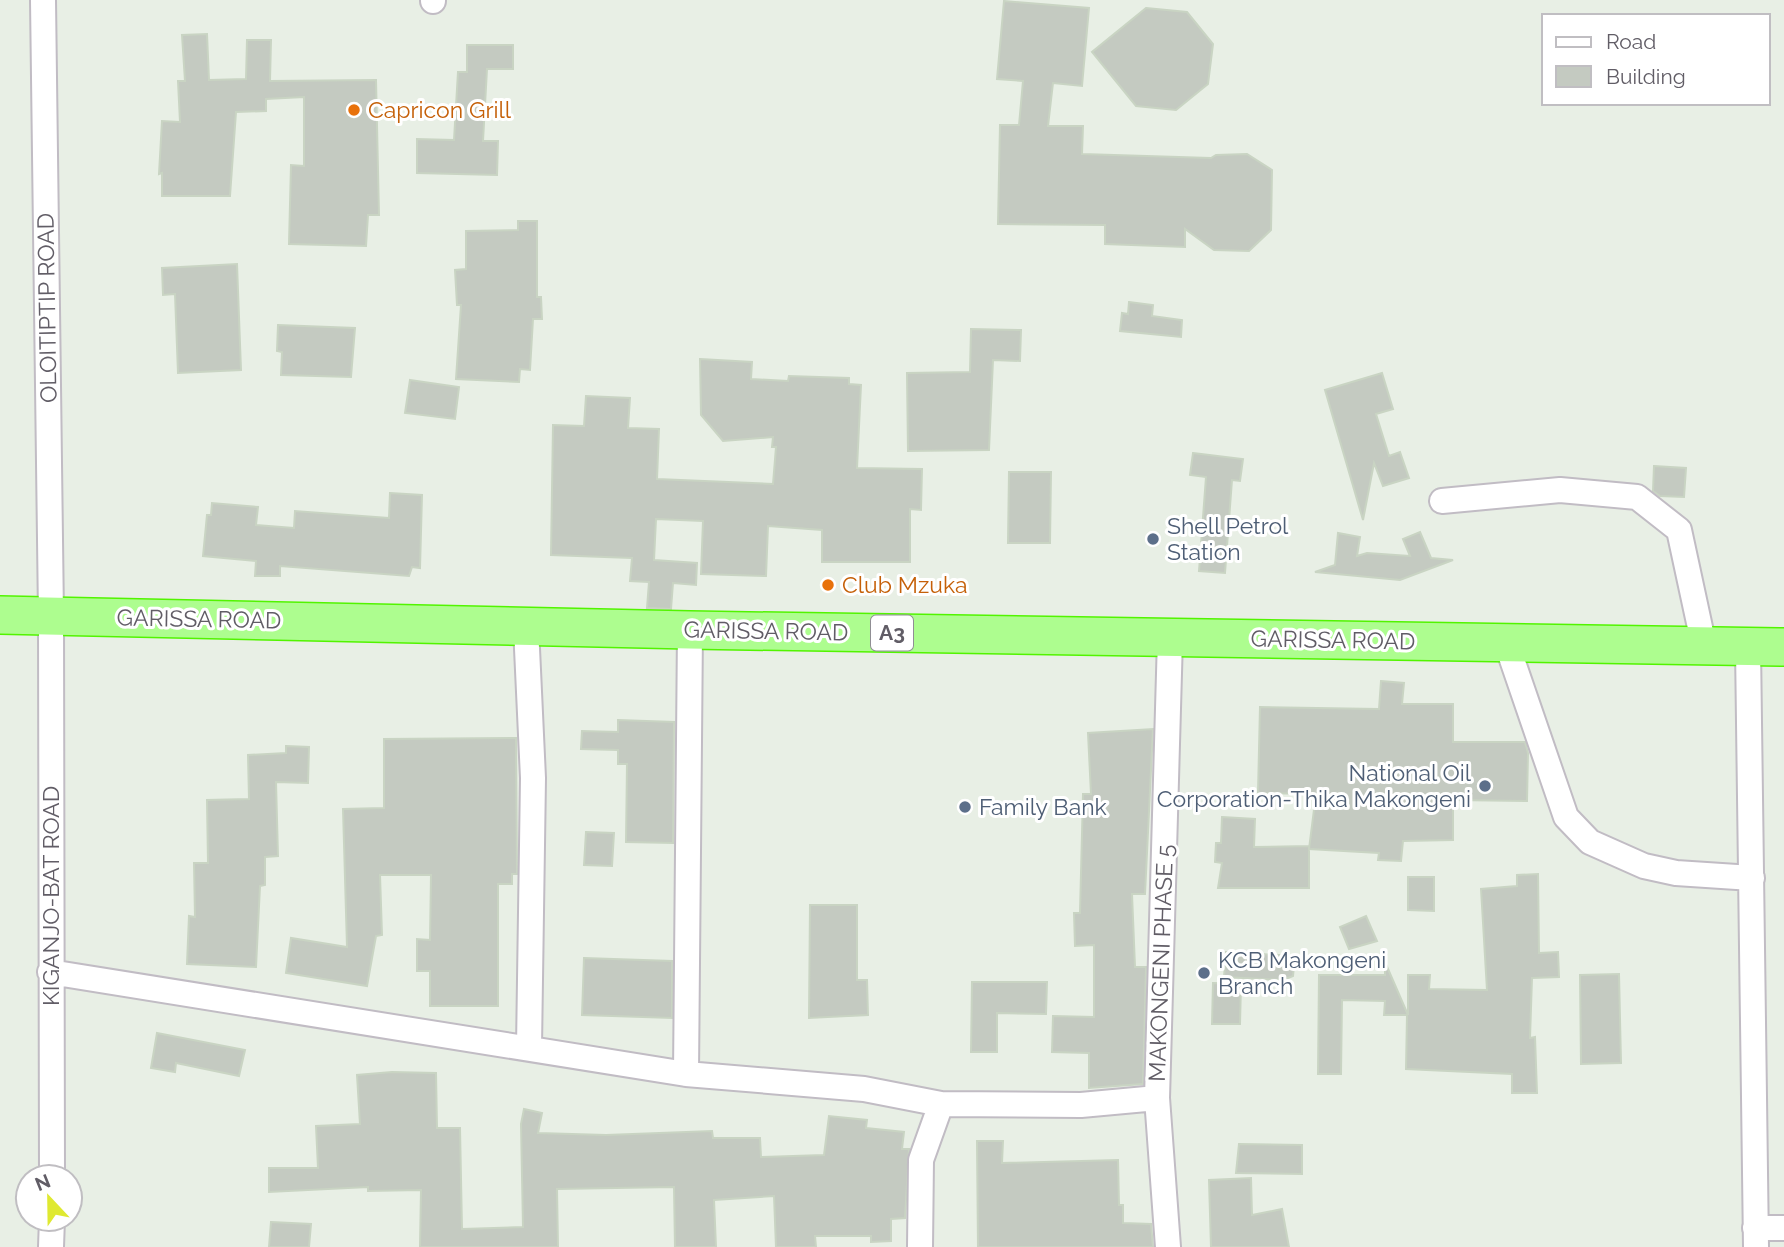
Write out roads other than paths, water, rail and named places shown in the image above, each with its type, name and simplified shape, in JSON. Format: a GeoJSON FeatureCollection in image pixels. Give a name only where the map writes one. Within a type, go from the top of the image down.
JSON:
{"type":"FeatureCollection","features":[{"type":"Feature","properties":{"kind":"highway","name":"GARISSA ROAD"},"geometry":{"type":"LineString","coordinates":[[0,615],[690,630],[1766,647]]}},
{"type":"Feature","properties":{"kind":"street","name":"OLOITIPTIP ROAD"},"geometry":{"type":"LineString","coordinates":[[43,0],[51,616]]}},
{"type":"Feature","properties":{"kind":"street"},"geometry":{"type":"LineString","coordinates":[[1442,501],[1560,490],[1637,497],[1679,530],[1704,646]]}},
{"type":"Feature","properties":{"kind":"street","name":"KIGANJO-BAT ROAD"},"geometry":{"type":"LineString","coordinates":[[51,616],[52,1163]]}},
{"type":"Feature","properties":{"kind":"street"},"geometry":{"type":"LineString","coordinates":[[526,627],[533,778],[529,1047]]}},
{"type":"Feature","properties":{"kind":"street"},"geometry":{"type":"LineString","coordinates":[[686,1074],[690,630]]}},
{"type":"Feature","properties":{"kind":"street","name":"MAKONGENI PHASE 5"},"geometry":{"type":"LineString","coordinates":[[1168,1247],[1157,1098],[1171,638]]}},
{"type":"Feature","properties":{"kind":"street"},"geometry":{"type":"LineString","coordinates":[[1506,642],[1566,817],[1590,842],[1644,866],[1676,873],[1752,878]]}},
{"type":"Feature","properties":{"kind":"street"},"geometry":{"type":"LineString","coordinates":[[1766,647],[1752,878],[1756,1238],[1784,1228]]}},
{"type":"Feature","properties":{"kind":"street"},"geometry":{"type":"LineString","coordinates":[[50,972],[686,1074],[864,1089],[941,1104],[1081,1105],[1157,1098]]}},
{"type":"Feature","properties":{"kind":"street"},"geometry":{"type":"LineString","coordinates":[[920,1247],[921,1160],[941,1104]]}},
{"type":"Feature","properties":{"kind":"place","name":"Capricon Grill"},"geometry":{"type":"Point","coordinates":[354,110]}},
{"type":"Feature","properties":{"kind":"place","name":"Shell Petrol Station"},"geometry":{"type":"Point","coordinates":[1153,539]}},
{"type":"Feature","properties":{"kind":"place","name":"Club Mzuka"},"geometry":{"type":"Point","coordinates":[828,585]}},
{"type":"Feature","properties":{"kind":"place","name":"National Oil Corporation-Thika Makongeni"},"geometry":{"type":"Point","coordinates":[1485,786]}},
{"type":"Feature","properties":{"kind":"place","name":"Family Bank"},"geometry":{"type":"Point","coordinates":[965,807]}},
{"type":"Feature","properties":{"kind":"place","name":"KCB Makongeni Branch"},"geometry":{"type":"Point","coordinates":[1204,973]}}]}
